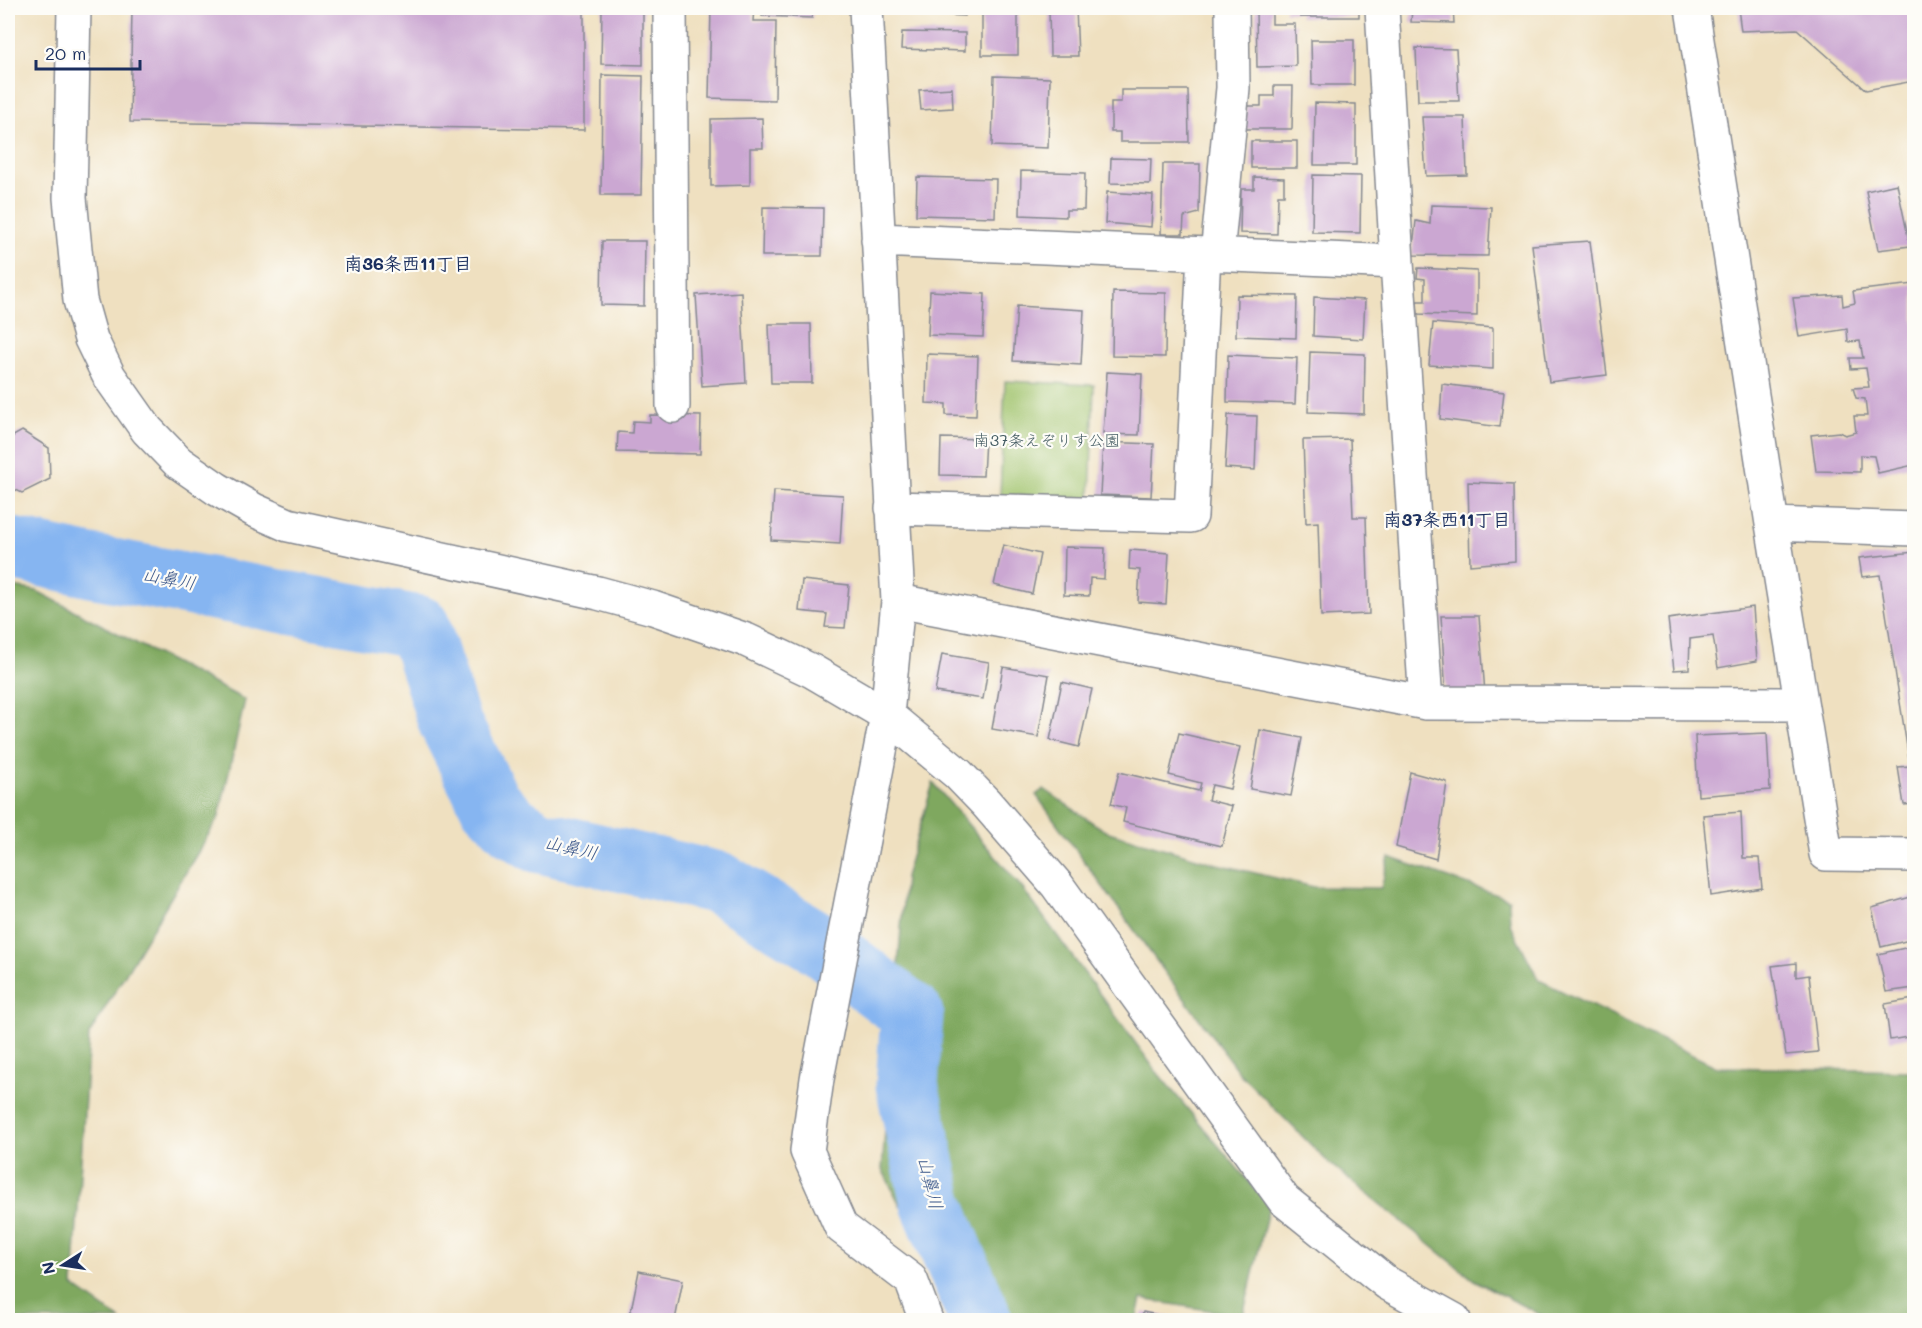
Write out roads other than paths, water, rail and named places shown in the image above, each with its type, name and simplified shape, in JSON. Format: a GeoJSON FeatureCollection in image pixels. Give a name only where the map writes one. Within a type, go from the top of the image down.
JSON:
{"type":"FeatureCollection","features":[{"type":"Feature","properties":{"kind":"street"},"geometry":{"type":"LineString","coordinates":[[74,8],[70,198],[80,300],[91,339],[109,376],[147,430],[178,462],[217,489],[254,510],[288,525],[598,593],[702,624],[746,640],[812,671],[887,715],[958,774],[1057,885],[1284,1200],[1387,1283],[1454,1320]]}},
{"type":"Feature","properties":{"kind":"street"},"geometry":{"type":"LineString","coordinates":[[670,8],[673,406]]}},
{"type":"Feature","properties":{"kind":"street"},"geometry":{"type":"LineString","coordinates":[[866,8],[898,601],[887,715],[824,1042],[807,1151],[841,1227],[911,1280],[926,1320]]}},
{"type":"Feature","properties":{"kind":"street"},"geometry":{"type":"LineString","coordinates":[[892,508],[1191,516],[1211,255],[1233,88],[1232,8]]}},
{"type":"Feature","properties":{"kind":"street"},"geometry":{"type":"LineString","coordinates":[[1382,8],[1426,703]]}},
{"type":"Feature","properties":{"kind":"street"},"geometry":{"type":"LineString","coordinates":[[1692,8],[1772,524],[1827,854],[1914,855]]}},
{"type":"Feature","properties":{"kind":"street"},"geometry":{"type":"LineString","coordinates":[[878,240],[1397,262]]}},
{"type":"Feature","properties":{"kind":"street"},"geometry":{"type":"LineString","coordinates":[[1772,524],[1914,529]]}},
{"type":"Feature","properties":{"kind":"street"},"geometry":{"type":"LineString","coordinates":[[898,601],[1426,703],[1801,704]]}},
{"type":"Feature","properties":{"kind":"waterway","name":"山鼻川"},"geometry":{"type":"LineString","coordinates":[[8,548],[91,566],[419,627],[449,721],[490,803],[513,826],[537,841],[719,883],[820,944],[912,1014],[907,1085],[932,1203],[981,1320]]}},
{"type":"Feature","properties":{"kind":"district","name":"南36条西11丁目"},"geometry":{"type":"Point","coordinates":[408,264]}},
{"type":"Feature","properties":{"kind":"district","name":"南37条西11丁目"},"geometry":{"type":"Point","coordinates":[1447,520]}},
{"type":"Feature","properties":{"kind":"park label","name":"南37条えぞりす公園"},"geometry":{"type":"Point","coordinates":[1047,440]}}]}
